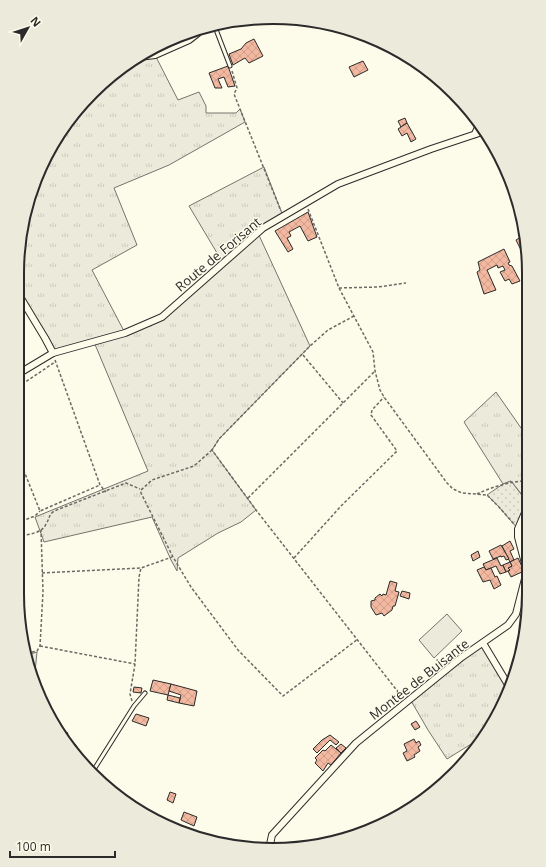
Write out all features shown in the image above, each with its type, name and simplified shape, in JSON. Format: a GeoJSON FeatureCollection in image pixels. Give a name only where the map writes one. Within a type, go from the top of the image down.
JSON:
{"type":"FeatureCollection","features":[{"type":"Feature","properties":{"kind":"street"},"geometry":{"type":"LineString","coordinates":[[152,55],[193,37]]}},
{"type":"Feature","properties":{"kind":"street"},"geometry":{"type":"LineString","coordinates":[[475,134],[477,130]]}},
{"type":"Feature","properties":{"kind":"street","name":"Route de Forisant"},"geometry":{"type":"LineString","coordinates":[[24,370],[53,353],[125,333],[162,317],[263,228],[338,184],[479,133]]}},
{"type":"Feature","properties":{"kind":"street"},"geometry":{"type":"LineString","coordinates":[[24,303],[53,353]]}},
{"type":"Feature","properties":{"kind":"street"},"geometry":{"type":"LineString","coordinates":[[518,529],[522,520]]}},
{"type":"Feature","properties":{"kind":"street","name":"Montée de Buisante"},"geometry":{"type":"LineString","coordinates":[[518,529],[518,537],[522,552]]}},
{"type":"Feature","properties":{"kind":"street","name":"Montée de Buisante"},"geometry":{"type":"LineString","coordinates":[[270,843],[272,835],[356,743],[462,657],[508,625],[516,614],[522,591]]}},
{"type":"Feature","properties":{"kind":"street"},"geometry":{"type":"LineString","coordinates":[[483,643],[506,681]]}},
{"type":"Feature","properties":{"kind":"lane"},"geometry":{"type":"LineString","coordinates":[[216,31],[230,66]]}},
{"type":"Feature","properties":{"kind":"lane"},"geometry":{"type":"LineString","coordinates":[[95,768],[134,706],[145,693]]}},
{"type":"Feature","properties":{"kind":"path"},"geometry":{"type":"LineString","coordinates":[[230,66],[237,88],[234,94],[283,216]]}},
{"type":"Feature","properties":{"kind":"path"},"geometry":{"type":"LineString","coordinates":[[306,202],[339,288],[369,342],[373,352],[375,371],[380,390],[384,397],[447,483],[453,489],[462,493],[487,495],[518,529]]}},
{"type":"Feature","properties":{"kind":"path"},"geometry":{"type":"LineString","coordinates":[[339,288],[378,287],[406,283]]}},
{"type":"Feature","properties":{"kind":"path"},"geometry":{"type":"LineString","coordinates":[[141,490],[152,480],[194,466],[212,450],[219,439],[328,330],[354,316]]}},
{"type":"Feature","properties":{"kind":"path"},"geometry":{"type":"LineString","coordinates":[[53,353],[100,485],[106,492]]}},
{"type":"Feature","properties":{"kind":"path"},"geometry":{"type":"LineString","coordinates":[[302,355],[343,403]]}},
{"type":"Feature","properties":{"kind":"path"},"geometry":{"type":"LineString","coordinates":[[24,383],[55,362]]}},
{"type":"Feature","properties":{"kind":"path"},"geometry":{"type":"LineString","coordinates":[[248,498],[375,371]]}},
{"type":"Feature","properties":{"kind":"path"},"geometry":{"type":"LineString","coordinates":[[294,558],[341,506],[397,451],[371,415],[372,410],[384,397]]}},
{"type":"Feature","properties":{"kind":"path"},"geometry":{"type":"LineString","coordinates":[[212,450],[406,702]]}},
{"type":"Feature","properties":{"kind":"path"},"geometry":{"type":"LineString","coordinates":[[24,471],[40,511]]}},
{"type":"Feature","properties":{"kind":"path"},"geometry":{"type":"LineString","coordinates":[[476,494],[489,488],[522,481]]}},
{"type":"Feature","properties":{"kind":"path"},"geometry":{"type":"LineString","coordinates":[[24,535],[41,530],[46,526],[49,514],[54,511],[126,483],[141,490]]}},
{"type":"Feature","properties":{"kind":"path"},"geometry":{"type":"LineString","coordinates":[[24,520],[35,516],[40,511],[100,485]]}},
{"type":"Feature","properties":{"kind":"path"},"geometry":{"type":"LineString","coordinates":[[141,490],[141,493],[173,557],[191,587],[238,650],[283,696],[358,639]]}},
{"type":"Feature","properties":{"kind":"path"},"geometry":{"type":"LineString","coordinates":[[31,652],[37,651],[40,646],[42,573],[41,530]]}},
{"type":"Feature","properties":{"kind":"path"},"geometry":{"type":"LineString","coordinates":[[42,573],[141,568],[173,557]]}},
{"type":"Feature","properties":{"kind":"path"},"geometry":{"type":"LineString","coordinates":[[134,706],[130,694],[135,664],[139,577],[141,568]]}},
{"type":"Feature","properties":{"kind":"path"},"geometry":{"type":"LineString","coordinates":[[40,646],[135,664]]}},
{"type":"Feature","properties":{"kind":"green space"},"geometry":{"type":"Polygon","coordinates":[[[155,55],[178,100],[199,92],[206,106],[206,113],[236,113],[240,109],[245,122],[169,165],[114,188],[137,245],[92,270],[125,333],[162,317],[223,263],[189,206],[264,167],[283,216],[258,233],[310,346],[219,439],[212,450],[256,510],[241,522],[218,533],[178,558],[177,571],[152,517],[44,542],[35,517],[148,471],[94,342],[53,353],[24,304],[26,240],[32,209],[43,178],[57,148],[75,121],[97,97],[121,75],[155,55]]]}},
{"type":"Feature","properties":{"kind":"green space"},"geometry":{"type":"Polygon","coordinates":[[[496,392],[522,429],[522,495],[511,481],[503,484],[464,422],[496,392]]]}},
{"type":"Feature","properties":{"kind":"green space"},"geometry":{"type":"Polygon","coordinates":[[[511,481],[522,495],[522,553],[518,529],[487,495],[503,484],[511,481]]]}},
{"type":"Feature","properties":{"kind":"green space"},"geometry":{"type":"Polygon","coordinates":[[[447,614],[462,631],[434,658],[419,640],[447,614]]]}},
{"type":"Feature","properties":{"kind":"green space"},"geometry":{"type":"Polygon","coordinates":[[[483,643],[506,681],[489,718],[473,743],[447,759],[410,699],[483,643]]]}},
{"type":"Feature","properties":{"kind":"green space"},"geometry":{"type":"Polygon","coordinates":[[[37,652],[35,669],[32,658],[31,654],[37,652]]]}},
{"type":"Feature","properties":{"kind":"building"},"geometry":{"type":"Polygon","coordinates":[[[254,39],[263,56],[249,63],[245,58],[233,65],[229,54],[241,49],[246,43],[254,39]]]}},
{"type":"Feature","properties":{"kind":"building"},"geometry":{"type":"Polygon","coordinates":[[[363,61],[368,70],[354,77],[349,67],[363,61]]]}},
{"type":"Feature","properties":{"kind":"building"},"geometry":{"type":"Polygon","coordinates":[[[228,66],[235,86],[228,87],[224,77],[218,79],[222,88],[215,88],[209,73],[228,66]]]}},
{"type":"Feature","properties":{"kind":"building"},"geometry":{"type":"Polygon","coordinates":[[[405,118],[407,123],[401,127],[398,121],[405,118]]]}},
{"type":"Feature","properties":{"kind":"building"},"geometry":{"type":"Polygon","coordinates":[[[407,123],[416,139],[411,142],[407,133],[402,136],[398,129],[407,123]]]}},
{"type":"Feature","properties":{"kind":"building"},"geometry":{"type":"Polygon","coordinates":[[[308,212],[317,237],[308,241],[300,226],[289,232],[291,236],[287,238],[293,249],[288,252],[275,231],[308,212]]]}},
{"type":"Feature","properties":{"kind":"building"},"geometry":{"type":"Polygon","coordinates":[[[520,238],[521,249],[516,240],[520,238]]]}},
{"type":"Feature","properties":{"kind":"building"},"geometry":{"type":"Polygon","coordinates":[[[504,249],[510,262],[508,263],[509,265],[512,266],[520,281],[512,284],[509,279],[505,281],[500,272],[505,270],[503,266],[498,268],[497,265],[487,270],[496,290],[484,294],[477,272],[480,270],[478,262],[504,249]]]}},
{"type":"Feature","properties":{"kind":"building"},"geometry":{"type":"Polygon","coordinates":[[[510,541],[514,549],[510,551],[514,560],[510,562],[502,546],[510,541]]]}},
{"type":"Feature","properties":{"kind":"building"},"geometry":{"type":"Polygon","coordinates":[[[501,545],[509,559],[506,560],[504,556],[501,556],[493,559],[489,551],[501,545]]]}},
{"type":"Feature","properties":{"kind":"building"},"geometry":{"type":"Polygon","coordinates":[[[478,551],[480,557],[473,561],[471,555],[478,551]]]}},
{"type":"Feature","properties":{"kind":"building"},"geometry":{"type":"Polygon","coordinates":[[[497,558],[501,566],[503,565],[506,572],[500,574],[496,566],[486,570],[483,564],[497,558]]]}},
{"type":"Feature","properties":{"kind":"building"},"geometry":{"type":"Polygon","coordinates":[[[518,558],[522,567],[522,572],[511,577],[508,571],[510,570],[508,568],[512,566],[510,562],[518,558]]]}},
{"type":"Feature","properties":{"kind":"building"},"geometry":{"type":"Polygon","coordinates":[[[510,562],[512,566],[508,568],[510,570],[506,572],[503,565],[510,562]]]}},
{"type":"Feature","properties":{"kind":"building"},"geometry":{"type":"Polygon","coordinates":[[[484,567],[486,570],[491,568],[501,585],[494,589],[490,580],[483,582],[477,570],[484,567]]]}},
{"type":"Feature","properties":{"kind":"building"},"geometry":{"type":"Polygon","coordinates":[[[390,581],[397,583],[395,591],[399,592],[395,606],[393,606],[392,610],[384,616],[382,613],[376,615],[371,607],[371,601],[375,600],[375,598],[380,594],[382,596],[383,594],[386,595],[390,581]]]}},
{"type":"Feature","properties":{"kind":"building"},"geometry":{"type":"Polygon","coordinates":[[[402,591],[410,593],[409,599],[400,596],[402,591]]]}},
{"type":"Feature","properties":{"kind":"building"},"geometry":{"type":"Polygon","coordinates":[[[153,680],[171,684],[168,695],[150,691],[153,680]]]}},
{"type":"Feature","properties":{"kind":"building"},"geometry":{"type":"Polygon","coordinates":[[[171,684],[197,691],[194,706],[179,703],[181,695],[169,691],[171,684]]]}},
{"type":"Feature","properties":{"kind":"building"},"geometry":{"type":"Polygon","coordinates":[[[134,687],[142,688],[141,693],[133,692],[134,687]]]}},
{"type":"Feature","properties":{"kind":"building"},"geometry":{"type":"Polygon","coordinates":[[[168,695],[180,698],[179,703],[167,700],[168,695]]]}},
{"type":"Feature","properties":{"kind":"building"},"geometry":{"type":"Polygon","coordinates":[[[136,714],[149,718],[146,726],[132,721],[136,714]]]}},
{"type":"Feature","properties":{"kind":"building"},"geometry":{"type":"Polygon","coordinates":[[[416,721],[420,727],[415,730],[411,724],[416,721]]]}},
{"type":"Feature","properties":{"kind":"building"},"geometry":{"type":"Polygon","coordinates":[[[330,735],[339,742],[336,745],[330,740],[317,753],[313,749],[322,740],[330,735]]]}},
{"type":"Feature","properties":{"kind":"building"},"geometry":{"type":"Polygon","coordinates":[[[414,739],[416,743],[419,741],[421,745],[418,747],[420,751],[414,755],[415,757],[407,761],[403,753],[407,751],[404,744],[414,739]]]}},
{"type":"Feature","properties":{"kind":"building"},"geometry":{"type":"Polygon","coordinates":[[[341,744],[346,748],[341,753],[336,748],[341,744]]]}},
{"type":"Feature","properties":{"kind":"building"},"geometry":{"type":"Polygon","coordinates":[[[331,745],[341,753],[331,765],[328,763],[323,771],[315,763],[317,760],[315,758],[331,745]]]}},
{"type":"Feature","properties":{"kind":"building"},"geometry":{"type":"Polygon","coordinates":[[[170,792],[176,794],[173,803],[167,800],[170,792]]]}},
{"type":"Feature","properties":{"kind":"building"},"geometry":{"type":"Polygon","coordinates":[[[184,812],[197,817],[194,826],[181,820],[184,812]]]}}]}
